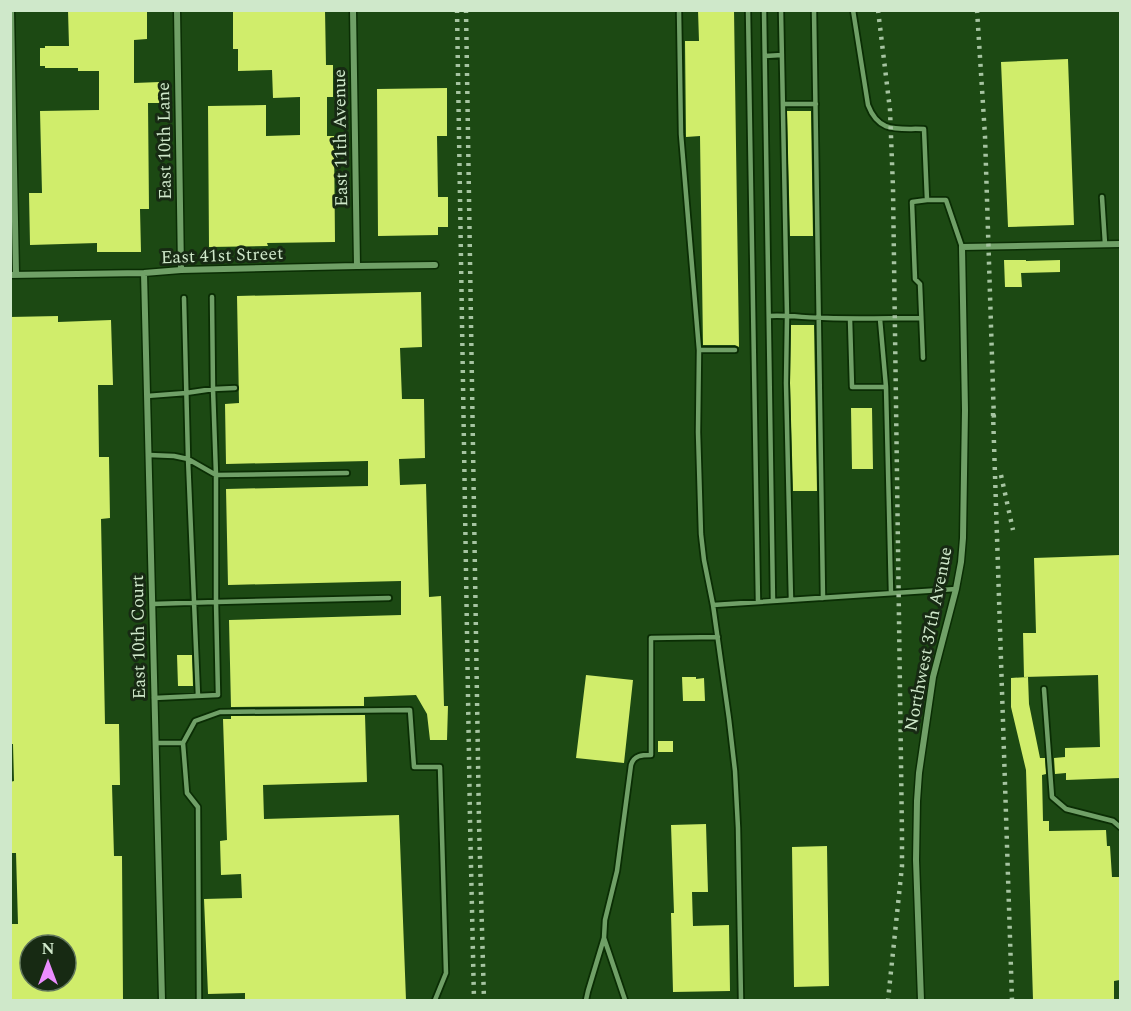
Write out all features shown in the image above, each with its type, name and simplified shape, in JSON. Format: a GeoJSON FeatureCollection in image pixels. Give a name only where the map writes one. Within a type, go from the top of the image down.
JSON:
{"type":"FeatureCollection","features":[{"type":"Feature","properties":{"kind":"street"},"geometry":{"type":"LineString","coordinates":[[11,10],[13,274]]}},
{"type":"Feature","properties":{"kind":"street","name":"East 10th Lane"},"geometry":{"type":"LineString","coordinates":[[177,10],[181,270]]}},
{"type":"Feature","properties":{"kind":"street","name":"East 11th Avenue"},"geometry":{"type":"LineString","coordinates":[[353,10],[357,266]]}},
{"type":"Feature","properties":{"kind":"street"},"geometry":{"type":"LineString","coordinates":[[962,247],[1120,244]]}},
{"type":"Feature","properties":{"kind":"street","name":"Northwest 37th Avenue"},"geometry":{"type":"LineString","coordinates":[[921,1000],[915,860],[918,782],[933,677],[956,589],[963,538],[965,367],[962,247]]}},
{"type":"Feature","properties":{"kind":"street","name":"East 41st Street"},"geometry":{"type":"LineString","coordinates":[[13,274],[435,265]]}},
{"type":"Feature","properties":{"kind":"street","name":"East 10th Court"},"geometry":{"type":"LineString","coordinates":[[144,273],[162,1000]]}},
{"type":"Feature","properties":{"kind":"lane"},"geometry":{"type":"LineString","coordinates":[[679,10],[681,134],[699,350],[698,432],[701,534],[718,637],[737,792],[741,1000]]}},
{"type":"Feature","properties":{"kind":"lane"},"geometry":{"type":"LineString","coordinates":[[748,10],[758,602]]}},
{"type":"Feature","properties":{"kind":"lane"},"geometry":{"type":"LineString","coordinates":[[764,10],[774,601]]}},
{"type":"Feature","properties":{"kind":"lane"},"geometry":{"type":"LineString","coordinates":[[781,10],[791,600]]}},
{"type":"Feature","properties":{"kind":"lane"},"geometry":{"type":"LineString","coordinates":[[814,10],[823,598]]}},
{"type":"Feature","properties":{"kind":"lane"},"geometry":{"type":"LineString","coordinates":[[853,10],[868,105],[872,116],[879,124],[886,127],[924,129],[927,200]]}},
{"type":"Feature","properties":{"kind":"lane"},"geometry":{"type":"LineString","coordinates":[[765,56],[782,55]]}},
{"type":"Feature","properties":{"kind":"lane"},"geometry":{"type":"LineString","coordinates":[[783,104],[816,104]]}},
{"type":"Feature","properties":{"kind":"lane"},"geometry":{"type":"LineString","coordinates":[[1102,197],[1105,244]]}},
{"type":"Feature","properties":{"kind":"lane"},"geometry":{"type":"LineString","coordinates":[[923,358],[920,284],[915,279],[912,202],[946,200],[962,247]]}},
{"type":"Feature","properties":{"kind":"lane"},"geometry":{"type":"LineString","coordinates":[[154,698],[218,695],[212,297]]}},
{"type":"Feature","properties":{"kind":"lane"},"geometry":{"type":"LineString","coordinates":[[184,298],[198,696]]}},
{"type":"Feature","properties":{"kind":"lane"},"geometry":{"type":"LineString","coordinates":[[770,316],[850,319],[921,318]]}},
{"type":"Feature","properties":{"kind":"lane"},"geometry":{"type":"LineString","coordinates":[[850,319],[852,387],[885,387]]}},
{"type":"Feature","properties":{"kind":"lane"},"geometry":{"type":"LineString","coordinates":[[880,319],[885,387],[891,593]]}},
{"type":"Feature","properties":{"kind":"lane"},"geometry":{"type":"LineString","coordinates":[[699,350],[735,350]]}},
{"type":"Feature","properties":{"kind":"lane"},"geometry":{"type":"LineString","coordinates":[[147,396],[235,388]]}},
{"type":"Feature","properties":{"kind":"lane"},"geometry":{"type":"LineString","coordinates":[[148,454],[188,459],[216,475],[347,473]]}},
{"type":"Feature","properties":{"kind":"lane"},"geometry":{"type":"LineString","coordinates":[[713,605],[956,589]]}},
{"type":"Feature","properties":{"kind":"lane"},"geometry":{"type":"LineString","coordinates":[[152,604],[389,598]]}},
{"type":"Feature","properties":{"kind":"lane"},"geometry":{"type":"LineString","coordinates":[[586,1000],[604,938],[605,920],[619,859],[632,762],[636,757],[651,755],[651,638],[718,637]]}},
{"type":"Feature","properties":{"kind":"lane"},"geometry":{"type":"LineString","coordinates":[[1044,689],[1052,797],[1066,809],[1113,821],[1120,827]]}},
{"type":"Feature","properties":{"kind":"lane"},"geometry":{"type":"LineString","coordinates":[[199,1000],[198,807],[187,793],[183,743],[195,721],[220,712],[410,710],[414,767],[440,766],[446,973],[435,1000]]}},
{"type":"Feature","properties":{"kind":"lane"},"geometry":{"type":"LineString","coordinates":[[156,743],[183,743]]}},
{"type":"Feature","properties":{"kind":"lane"},"geometry":{"type":"LineString","coordinates":[[604,938],[625,1000]]}},
{"type":"Feature","properties":{"kind":"building"},"geometry":{"type":"Polygon","coordinates":[[[68,10],[147,10],[147,39],[134,40],[134,83],[160,82],[160,103],[148,103],[149,209],[140,209],[141,252],[97,252],[97,243],[30,245],[29,193],[42,193],[40,111],[99,110],[99,71],[40,66],[40,48],[69,46],[68,10]]]}},
{"type":"Feature","properties":{"kind":"building"},"geometry":{"type":"Polygon","coordinates":[[[233,10],[325,10],[326,65],[333,65],[333,97],[327,97],[327,136],[334,136],[335,242],[209,247],[208,106],[266,105],[266,136],[300,135],[300,97],[273,98],[272,70],[238,71],[238,49],[233,49],[233,10]]]}},
{"type":"Feature","properties":{"kind":"building"},"geometry":{"type":"Polygon","coordinates":[[[698,10],[734,10],[739,347],[703,345],[700,136],[686,137],[685,41],[699,41],[698,10]]]}},
{"type":"Feature","properties":{"kind":"building"},"geometry":{"type":"Polygon","coordinates":[[[1068,59],[1074,225],[1008,227],[1001,62],[1068,59]]]}},
{"type":"Feature","properties":{"kind":"building"},"geometry":{"type":"Polygon","coordinates":[[[447,88],[447,136],[437,136],[438,197],[448,197],[448,227],[438,227],[438,235],[378,236],[377,89],[447,88]]]}},
{"type":"Feature","properties":{"kind":"building"},"geometry":{"type":"Polygon","coordinates":[[[787,111],[811,111],[813,236],[790,236],[787,111]]]}},
{"type":"Feature","properties":{"kind":"building"},"geometry":{"type":"Polygon","coordinates":[[[1004,260],[1060,260],[1060,272],[1021,273],[1022,287],[1005,287],[1004,260]]]}},
{"type":"Feature","properties":{"kind":"building"},"geometry":{"type":"Polygon","coordinates":[[[421,292],[422,347],[400,348],[402,399],[424,399],[425,458],[399,459],[400,485],[426,484],[429,597],[441,596],[444,706],[448,706],[447,740],[430,740],[427,714],[416,695],[364,697],[364,706],[231,707],[229,620],[401,615],[401,581],[228,585],[226,489],[368,486],[368,461],[226,464],[225,404],[239,403],[237,296],[421,292]]]}},
{"type":"Feature","properties":{"kind":"building"},"geometry":{"type":"Polygon","coordinates":[[[58,316],[58,322],[111,320],[113,385],[98,385],[99,457],[109,457],[110,518],[101,519],[105,724],[119,724],[120,785],[112,785],[114,856],[122,856],[123,1000],[11,1000],[10,924],[18,924],[16,853],[10,853],[10,782],[14,781],[13,744],[10,744],[10,317],[58,316]]]}},
{"type":"Feature","properties":{"kind":"building"},"geometry":{"type":"Polygon","coordinates":[[[791,325],[814,325],[817,491],[793,491],[791,325]]]}},
{"type":"Feature","properties":{"kind":"building"},"geometry":{"type":"Polygon","coordinates":[[[851,408],[872,408],[873,469],[852,469],[851,408]]]}},
{"type":"Feature","properties":{"kind":"building"},"geometry":{"type":"Polygon","coordinates":[[[1120,555],[1120,778],[1066,780],[1066,773],[1055,774],[1054,758],[1065,757],[1065,748],[1100,747],[1098,675],[1024,677],[1023,633],[1036,633],[1034,558],[1120,555]]]}},
{"type":"Feature","properties":{"kind":"building"},"geometry":{"type":"Polygon","coordinates":[[[177,655],[192,655],[193,686],[178,686],[177,655]]]}},
{"type":"Feature","properties":{"kind":"building"},"geometry":{"type":"Polygon","coordinates":[[[586,675],[633,680],[624,763],[576,758],[586,675]]]}},
{"type":"Feature","properties":{"kind":"building"},"geometry":{"type":"Polygon","coordinates":[[[682,677],[704,678],[705,701],[683,701],[682,677]]]}},
{"type":"Feature","properties":{"kind":"building"},"geometry":{"type":"Polygon","coordinates":[[[1028,677],[1029,704],[1040,758],[1045,758],[1046,774],[1042,775],[1043,821],[1049,821],[1049,831],[1106,830],[1107,846],[1110,846],[1112,877],[1120,877],[1120,980],[1114,981],[1114,1000],[1033,1000],[1026,770],[1011,707],[1011,678],[1028,677]]]}},
{"type":"Feature","properties":{"kind":"building"},"geometry":{"type":"Polygon","coordinates":[[[365,715],[367,782],[263,785],[264,819],[399,815],[406,1000],[245,1000],[245,993],[208,994],[204,899],[242,898],[241,874],[221,875],[220,841],[227,840],[223,719],[231,719],[231,716],[365,715]]]}},
{"type":"Feature","properties":{"kind":"building"},"geometry":{"type":"Polygon","coordinates":[[[658,741],[673,741],[673,752],[658,752],[658,741]]]}},
{"type":"Feature","properties":{"kind":"building"},"geometry":{"type":"Polygon","coordinates":[[[706,824],[708,892],[692,892],[693,926],[729,925],[730,991],[673,992],[671,913],[674,913],[671,825],[706,824]]]}},
{"type":"Feature","properties":{"kind":"building"},"geometry":{"type":"Polygon","coordinates":[[[827,846],[829,986],[794,987],[792,847],[827,846]]]}},
{"type":"Feature","properties":{"kind":"railway"},"geometry":{"type":"LineString","coordinates":[[457,10],[474,1000]]}},
{"type":"Feature","properties":{"kind":"railway"},"geometry":{"type":"LineString","coordinates":[[466,10],[484,1000]]}},
{"type":"Feature","properties":{"kind":"railway"},"geometry":{"type":"LineString","coordinates":[[878,10],[890,110],[893,188],[902,834],[902,866],[888,1000]]}},
{"type":"Feature","properties":{"kind":"railway"},"geometry":{"type":"LineString","coordinates":[[977,10],[985,136],[994,421]]}},
{"type":"Feature","properties":{"kind":"railway"},"geometry":{"type":"LineString","coordinates":[[993,413],[1012,1000]]}},
{"type":"Feature","properties":{"kind":"railway"},"geometry":{"type":"LineString","coordinates":[[1001,475],[1013,530]]}}]}
